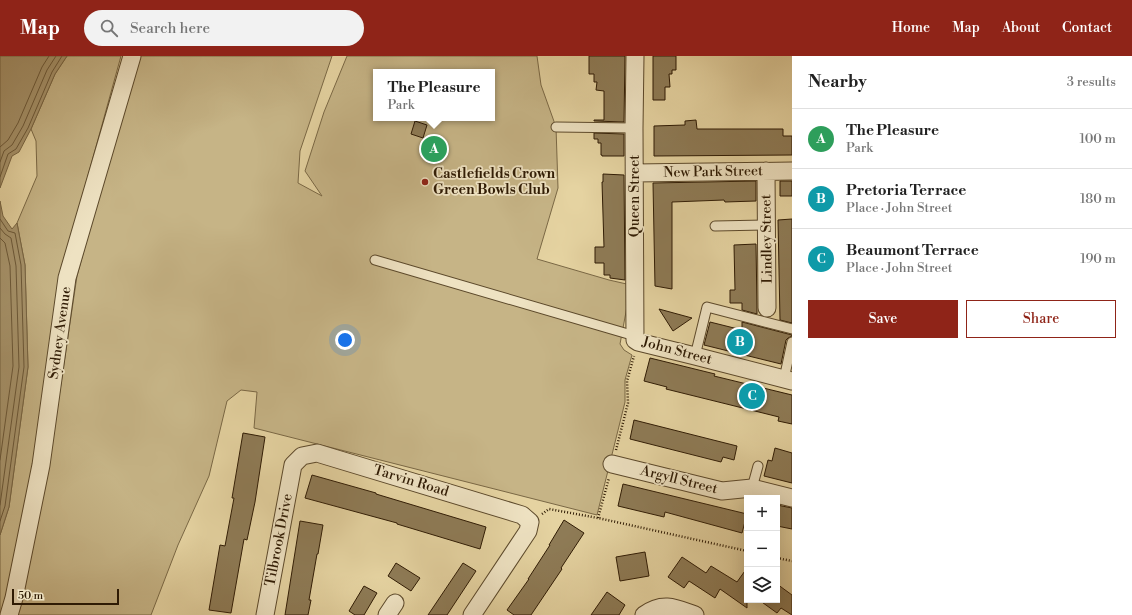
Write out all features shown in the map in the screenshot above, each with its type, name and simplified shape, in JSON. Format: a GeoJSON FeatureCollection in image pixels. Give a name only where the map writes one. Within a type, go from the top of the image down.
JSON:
{"type":"FeatureCollection","features":[{"type":"Feature","properties":{"kind":"street","name":"Sydney Avenue"},"geometry":{"type":"LineString","coordinates":[[10,615],[41,465],[67,278],[132,56]]}},
{"type":"Feature","properties":{"kind":"street","name":"Queen Street"},"geometry":{"type":"LineString","coordinates":[[635,56],[634,128],[636,339]]}},
{"type":"Feature","properties":{"kind":"street","name":"Lindley Street"},"geometry":{"type":"LineString","coordinates":[[766,171],[767,308]]}},
{"type":"Feature","properties":{"kind":"street","name":"New Park Street"},"geometry":{"type":"LineString","coordinates":[[635,173],[792,171]]}},
{"type":"Feature","properties":{"kind":"street","name":"John Street"},"geometry":{"type":"LineString","coordinates":[[636,339],[788,380]]}},
{"type":"Feature","properties":{"kind":"street","name":"Tarvin Road"},"geometry":{"type":"LineString","coordinates":[[293,465],[302,456],[317,453],[522,515],[530,522]]}},
{"type":"Feature","properties":{"kind":"street","name":"Argyll Street"},"geometry":{"type":"LineString","coordinates":[[612,464],[722,491],[752,488],[792,498]]}},
{"type":"Feature","properties":{"kind":"street","name":"Tilbrook Drive"},"geometry":{"type":"LineString","coordinates":[[265,615],[293,465]]}},
{"type":"Feature","properties":{"kind":"street"},"geometry":{"type":"LineString","coordinates":[[472,615],[528,531],[530,522]]}},
{"type":"Feature","properties":{"kind":"street"},"geometry":{"type":"LineString","coordinates":[[644,615],[658,607],[667,606],[696,615]]}},
{"type":"Feature","properties":{"kind":"lane"},"geometry":{"type":"LineString","coordinates":[[556,127],[634,128]]}},
{"type":"Feature","properties":{"kind":"lane"},"geometry":{"type":"LineString","coordinates":[[715,226],[766,225]]}},
{"type":"Feature","properties":{"kind":"lane"},"geometry":{"type":"LineString","coordinates":[[375,260],[636,339]]}},
{"type":"Feature","properties":{"kind":"lane"},"geometry":{"type":"LineString","coordinates":[[695,356],[708,307],[792,329]]}},
{"type":"Feature","properties":{"kind":"lane"},"geometry":{"type":"LineString","coordinates":[[788,380],[792,342]]}},
{"type":"Feature","properties":{"kind":"lane"},"geometry":{"type":"LineString","coordinates":[[752,488],[758,466]]}},
{"type":"Feature","properties":{"kind":"path"},"geometry":{"type":"LineString","coordinates":[[598,518],[628,403],[627,381],[636,339]]}},
{"type":"Feature","properties":{"kind":"path"},"geometry":{"type":"LineString","coordinates":[[530,522],[548,509],[598,518],[744,550]]}},
{"type":"Feature","properties":{"kind":"path"},"geometry":{"type":"LineString","coordinates":[[780,559],[792,561]]}},
{"type":"Feature","properties":{"kind":"shaded area"},"geometry":{"type":"Polygon","coordinates":[[[67,56],[121,56],[70,241],[35,464],[3,615],[0,615],[0,535],[9,507],[28,367],[25,265],[17,223],[37,176],[36,141],[31,129],[55,74],[67,56]]]}},
{"type":"Feature","properties":{"kind":"shaded area"},"geometry":{"type":"Polygon","coordinates":[[[137,56],[332,56],[300,151],[298,183],[322,196],[305,171],[324,112],[347,56],[537,56],[541,85],[556,127],[558,188],[537,259],[631,285],[620,344],[624,350],[632,355],[625,380],[625,402],[597,515],[254,428],[257,392],[241,390],[227,401],[209,476],[178,545],[151,615],[13,615],[52,444],[77,276],[137,56]]]}},
{"type":"Feature","properties":{"kind":"water"},"geometry":{"type":"Polygon","coordinates":[[[0,56],[67,56],[55,74],[31,129],[19,152],[12,156],[0,188],[0,56]]]}},
{"type":"Feature","properties":{"kind":"water"},"geometry":{"type":"Polygon","coordinates":[[[0,201],[3,216],[12,229],[17,223],[25,265],[28,367],[9,507],[0,535],[0,201]]]}},
{"type":"Feature","properties":{"kind":"building"},"geometry":{"type":"Polygon","coordinates":[[[589,56],[625,56],[624,122],[594,121],[604,120],[604,91],[596,90],[597,82],[594,82],[594,74],[589,74],[589,56]]]}},
{"type":"Feature","properties":{"kind":"building"},"geometry":{"type":"Polygon","coordinates":[[[653,56],[676,56],[676,70],[672,70],[672,74],[669,74],[670,87],[665,87],[665,100],[653,100],[653,56]]]}},
{"type":"Feature","properties":{"kind":"building"},"geometry":{"type":"Polygon","coordinates":[[[696,120],[697,129],[783,129],[783,136],[792,136],[792,155],[654,156],[654,126],[685,125],[685,121],[696,120]]]}},
{"type":"Feature","properties":{"kind":"building"},"geometry":{"type":"Polygon","coordinates":[[[415,121],[427,125],[423,138],[411,134],[415,121]]]}},
{"type":"Feature","properties":{"kind":"building"},"geometry":{"type":"Polygon","coordinates":[[[594,133],[624,134],[624,156],[602,156],[601,143],[598,143],[598,139],[594,139],[594,133]]]}},
{"type":"Feature","properties":{"kind":"building"},"geometry":{"type":"Polygon","coordinates":[[[603,174],[624,175],[625,280],[610,278],[610,275],[604,275],[604,263],[595,263],[595,247],[604,247],[603,174]]]}},
{"type":"Feature","properties":{"kind":"building"},"geometry":{"type":"Polygon","coordinates":[[[756,181],[756,201],[725,202],[724,200],[672,202],[672,289],[655,286],[653,183],[756,181]]]}},
{"type":"Feature","properties":{"kind":"building"},"geometry":{"type":"Polygon","coordinates":[[[780,181],[792,181],[792,196],[780,196],[780,181]]]}},
{"type":"Feature","properties":{"kind":"building"},"geometry":{"type":"Polygon","coordinates":[[[792,219],[792,323],[780,320],[778,220],[792,219]]]}},
{"type":"Feature","properties":{"kind":"building"},"geometry":{"type":"Polygon","coordinates":[[[756,244],[757,314],[742,310],[742,303],[730,303],[730,290],[735,290],[734,245],[756,244]]]}},
{"type":"Feature","properties":{"kind":"building"},"geometry":{"type":"Polygon","coordinates":[[[659,309],[692,318],[673,331],[659,309]]]}},
{"type":"Feature","properties":{"kind":"building"},"geometry":{"type":"Polygon","coordinates":[[[710,322],[742,330],[742,322],[792,336],[786,340],[781,364],[704,345],[710,322]]]}},
{"type":"Feature","properties":{"kind":"building"},"geometry":{"type":"Polygon","coordinates":[[[650,358],[715,374],[714,376],[792,395],[792,424],[778,421],[779,417],[666,389],[667,387],[644,381],[650,358]]]}},
{"type":"Feature","properties":{"kind":"building"},"geometry":{"type":"Polygon","coordinates":[[[634,420],[737,446],[734,460],[723,457],[721,462],[630,439],[634,420]]]}},
{"type":"Feature","properties":{"kind":"building"},"geometry":{"type":"Polygon","coordinates":[[[243,433],[265,437],[255,502],[247,540],[244,539],[231,613],[209,610],[220,545],[225,546],[234,498],[232,498],[243,433]]]}},
{"type":"Feature","properties":{"kind":"building"},"geometry":{"type":"Polygon","coordinates":[[[775,448],[792,453],[792,483],[764,476],[768,460],[772,461],[775,448]]]}},
{"type":"Feature","properties":{"kind":"building"},"geometry":{"type":"Polygon","coordinates":[[[312,475],[486,527],[480,549],[397,523],[305,498],[312,475]]]}},
{"type":"Feature","properties":{"kind":"building"},"geometry":{"type":"Polygon","coordinates":[[[623,484],[744,513],[744,525],[742,533],[665,512],[664,517],[618,506],[623,484]]]}},
{"type":"Feature","properties":{"kind":"building"},"geometry":{"type":"Polygon","coordinates":[[[780,506],[792,508],[792,529],[780,527],[780,506]]]}},
{"type":"Feature","properties":{"kind":"building"},"geometry":{"type":"Polygon","coordinates":[[[564,520],[584,533],[531,615],[514,615],[507,610],[529,579],[564,520]]]}},
{"type":"Feature","properties":{"kind":"building"},"geometry":{"type":"Polygon","coordinates":[[[300,521],[323,525],[309,600],[311,600],[308,615],[285,615],[300,521]]]}},
{"type":"Feature","properties":{"kind":"building"},"geometry":{"type":"Polygon","coordinates":[[[645,552],[649,576],[620,581],[616,557],[645,552]]]}},
{"type":"Feature","properties":{"kind":"building"},"geometry":{"type":"Polygon","coordinates":[[[682,557],[706,573],[711,566],[737,582],[744,572],[744,603],[747,603],[747,608],[720,589],[715,598],[689,581],[684,588],[668,577],[682,557]]]}},
{"type":"Feature","properties":{"kind":"building"},"geometry":{"type":"Polygon","coordinates":[[[396,563],[420,578],[411,591],[388,576],[396,563]]]}},
{"type":"Feature","properties":{"kind":"building"},"geometry":{"type":"Polygon","coordinates":[[[463,563],[476,571],[447,615],[428,615],[463,563]]]}},
{"type":"Feature","properties":{"kind":"building"},"geometry":{"type":"Polygon","coordinates":[[[364,586],[377,593],[364,615],[355,615],[349,611],[364,586]]]}},
{"type":"Feature","properties":{"kind":"building"},"geometry":{"type":"Polygon","coordinates":[[[780,586],[792,595],[792,615],[781,608],[777,613],[763,603],[780,603],[780,586]]]}},
{"type":"Feature","properties":{"kind":"building"},"geometry":{"type":"Polygon","coordinates":[[[607,592],[625,605],[619,615],[591,615],[607,592]]]}},
{"type":"Feature","properties":{"kind":"place","name":"The Pleasure"},"geometry":{"type":"Point","coordinates":[434,149]}},
{"type":"Feature","properties":{"kind":"place","name":"Castlefields Crown Green Bowls Club"},"geometry":{"type":"Point","coordinates":[425,182]}},
{"type":"Feature","properties":{"kind":"place","name":"Pretoria Terrace"},"geometry":{"type":"Point","coordinates":[740,342]}},
{"type":"Feature","properties":{"kind":"place","name":"Beaumont Terrace"},"geometry":{"type":"Point","coordinates":[752,396]}}]}
